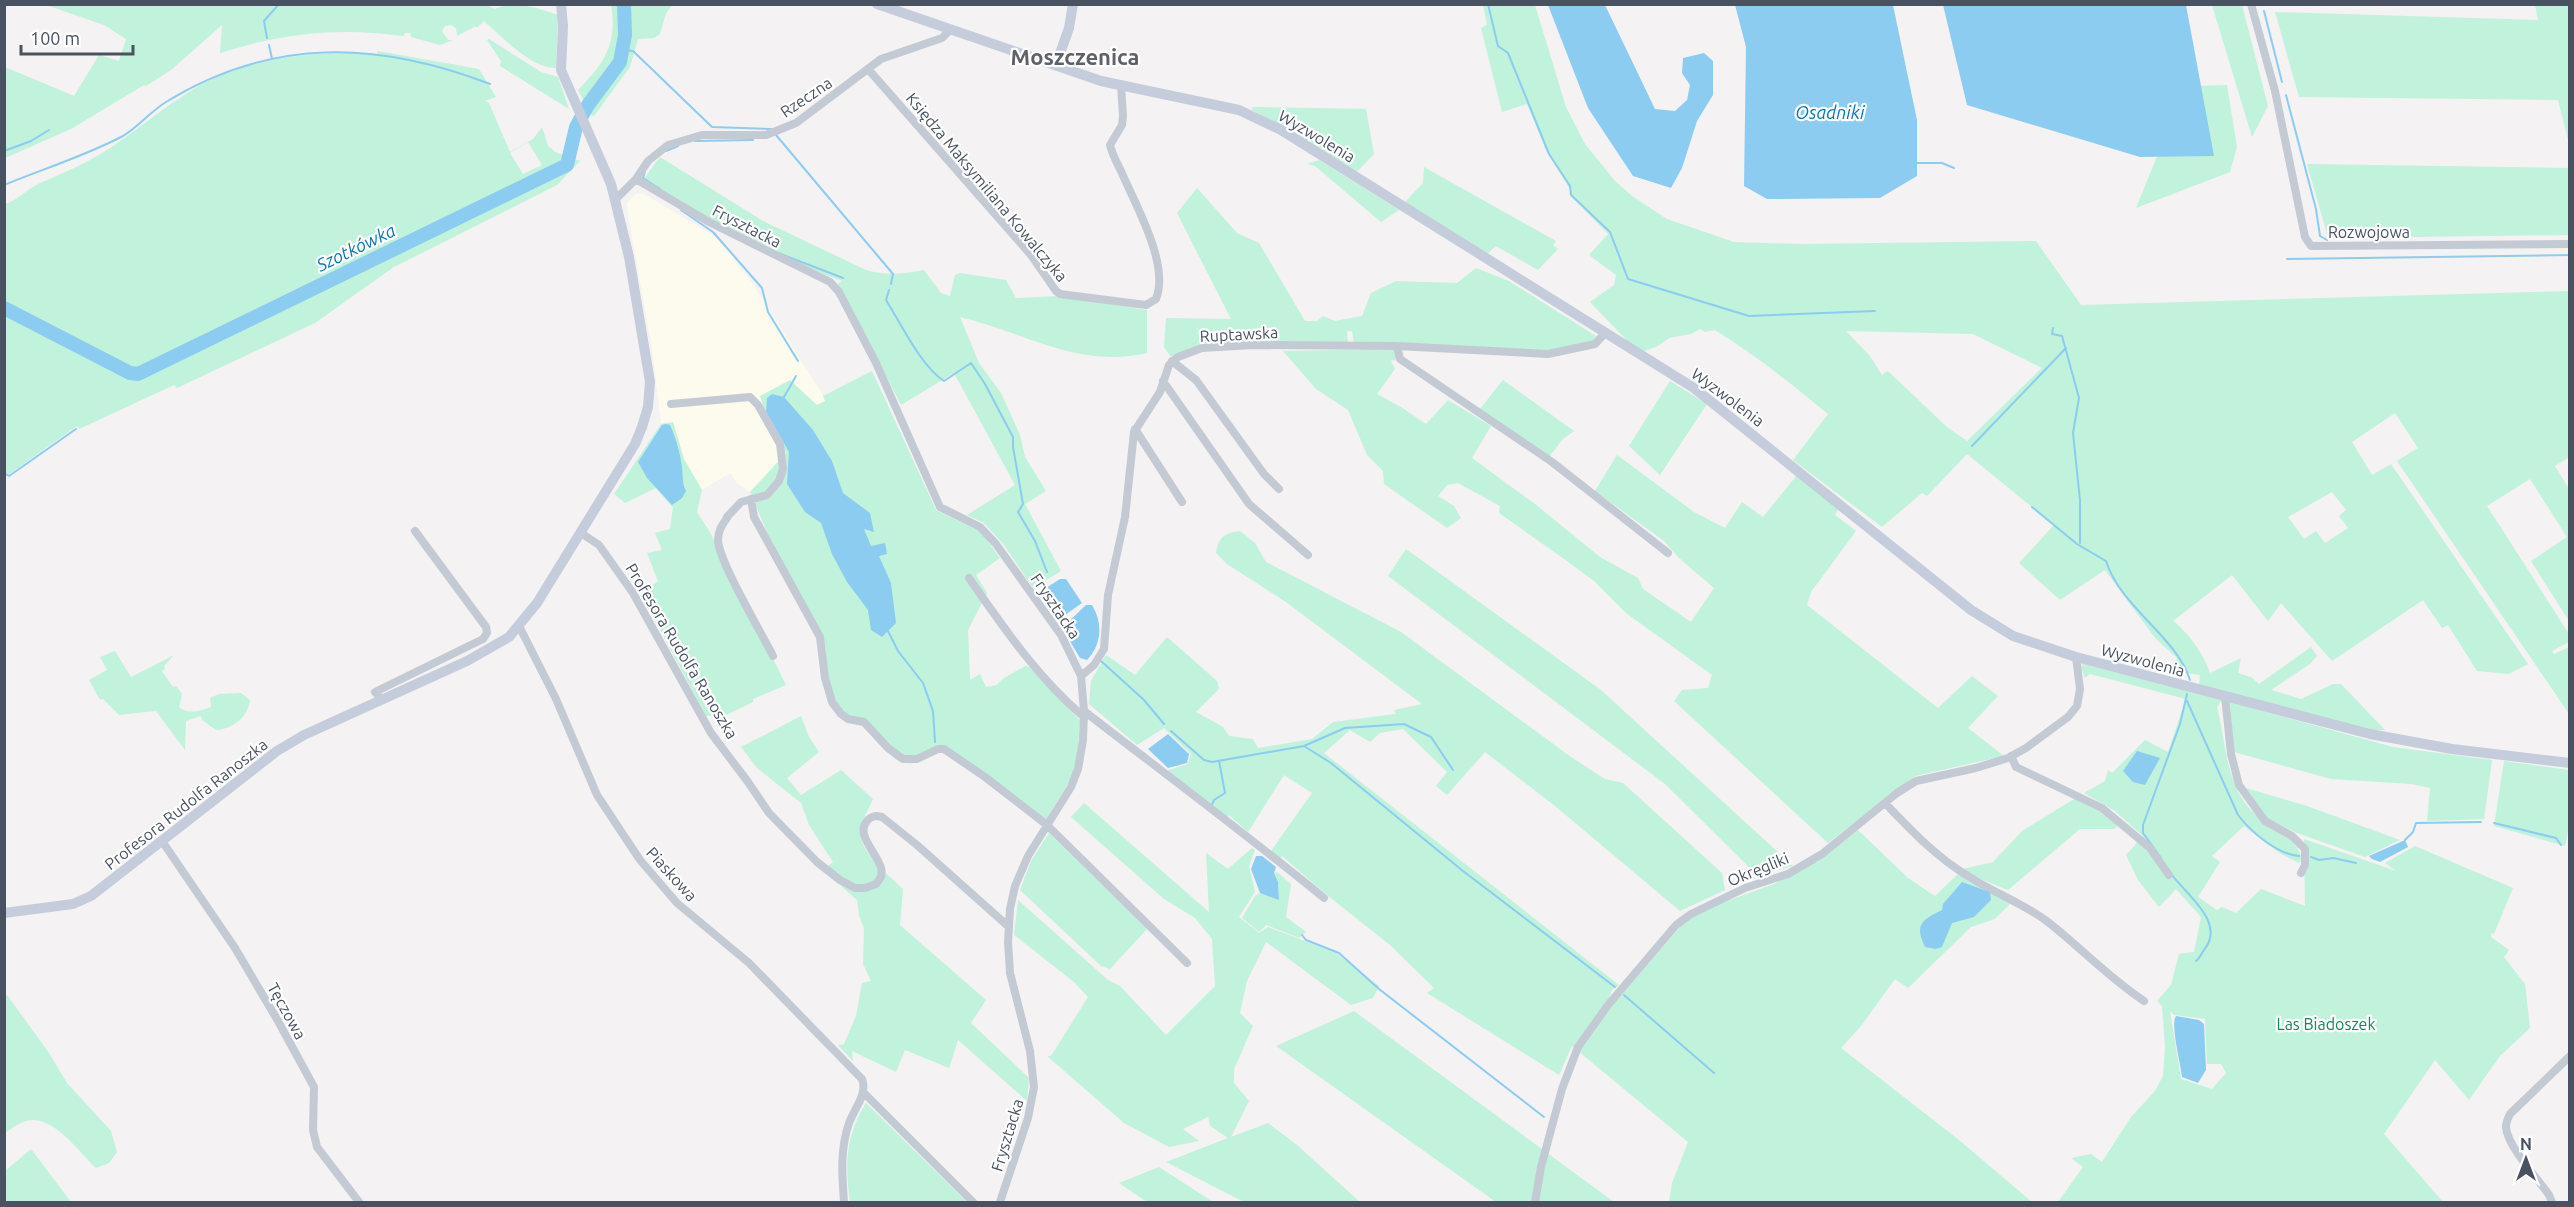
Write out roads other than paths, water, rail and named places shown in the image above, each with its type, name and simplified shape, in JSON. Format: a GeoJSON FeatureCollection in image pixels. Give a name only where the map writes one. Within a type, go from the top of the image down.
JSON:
{"type":"FeatureCollection","features":[{"type":"Feature","properties":{"kind":"street","name":"Profesora Rudolfa Ranoszka"},"geometry":{"type":"LineString","coordinates":[[4,913],[42,909],[81,901],[101,889],[277,751],[304,735],[494,648],[519,627],[535,606],[581,533],[635,444],[642,427],[649,397],[648,364],[616,199],[561,70],[563,26],[561,4]]}},
{"type":"Feature","properties":{"kind":"street","name":"Wyzwolenia"},"geometry":{"type":"LineString","coordinates":[[877,4],[1121,86],[1221,105],[1239,110],[1270,124],[1694,388],[1985,620],[2013,636],[2076,657],[2415,743],[2570,764]]}},
{"type":"Feature","properties":{"kind":"street"},"geometry":{"type":"LineString","coordinates":[[1056,65],[1069,28],[1073,4]]}},
{"type":"Feature","properties":{"kind":"street","name":"Rozwojowa"},"geometry":{"type":"LineString","coordinates":[[2251,4],[2275,91],[2305,237],[2311,246],[2570,244]]}},
{"type":"Feature","properties":{"kind":"street","name":"Rzeczna"},"geometry":{"type":"LineString","coordinates":[[616,199],[636,179],[657,152],[684,138],[720,134],[766,135],[796,123],[881,59],[942,38],[950,30]]}},
{"type":"Feature","properties":{"kind":"street","name":"Księdza Maksymiliana Kowalczyka"},"geometry":{"type":"LineString","coordinates":[[868,69],[1016,236],[1056,291],[1060,294],[1146,305],[1156,299],[1160,290],[1157,264],[1150,238],[1110,146],[1122,125],[1121,86]]}},
{"type":"Feature","properties":{"kind":"street","name":"Frysztacka"},"geometry":{"type":"LineString","coordinates":[[636,179],[709,222],[830,282],[839,292],[876,363],[940,507],[980,527],[996,544],[1061,635],[1081,676],[1084,714],[1083,740],[1078,769],[1071,787],[1028,856],[1015,886],[1009,927],[1010,973],[1030,1051],[1034,1087],[1028,1118],[1000,1203]]}},
{"type":"Feature","properties":{"kind":"street","name":"Ruptawska"},"geometry":{"type":"LineString","coordinates":[[1172,361],[1187,352],[1222,346],[1397,346],[1548,354],[1595,344],[1605,333]]}},
{"type":"Feature","properties":{"kind":"street"},"geometry":{"type":"LineString","coordinates":[[1397,346],[1400,358],[1552,462],[1668,553]]}},
{"type":"Feature","properties":{"kind":"street"},"geometry":{"type":"LineString","coordinates":[[1081,676],[1094,665],[1104,649],[1108,595],[1125,517],[1135,429],[1155,401],[1172,361],[1196,380],[1264,474],[1279,489]]}},
{"type":"Feature","properties":{"kind":"street"},"geometry":{"type":"LineString","coordinates":[[1163,381],[1249,504],[1308,555]]}},
{"type":"Feature","properties":{"kind":"street"},"geometry":{"type":"LineString","coordinates":[[671,404],[744,395],[755,400],[780,444],[783,469],[779,481],[767,495],[741,502],[727,518],[719,533],[720,549],[733,579],[773,656]]}},
{"type":"Feature","properties":{"kind":"street"},"geometry":{"type":"LineString","coordinates":[[1135,429],[1182,502]]}},
{"type":"Feature","properties":{"kind":"street"},"geometry":{"type":"LineString","coordinates":[[751,499],[754,516],[820,637],[825,678],[832,702],[841,714],[848,719],[867,724],[888,748],[903,759],[917,759],[938,749],[948,751],[1047,825],[1187,963]]}},
{"type":"Feature","properties":{"kind":"street","name":"Profesora Rudolfa Ranoszka"},"geometry":{"type":"LineString","coordinates":[[381,699],[375,692],[483,638],[487,633],[486,627],[416,531]]}},
{"type":"Feature","properties":{"kind":"street","name":"Profesora Rudolfa Ranoszka"},"geometry":{"type":"LineString","coordinates":[[581,533],[599,546],[640,605],[711,733],[769,813],[799,844],[840,880],[855,888],[868,888],[879,880],[882,873],[880,864],[866,839],[864,826],[872,816],[882,817],[917,844],[1009,927]]}},
{"type":"Feature","properties":{"kind":"street"},"geometry":{"type":"LineString","coordinates":[[969,578],[1010,637],[1048,681],[1084,714],[1265,850],[1324,898]]}},
{"type":"Feature","properties":{"kind":"street","name":"Piaskowa"},"geometry":{"type":"LineString","coordinates":[[519,627],[556,699],[597,795],[640,860],[677,903],[749,963],[859,1075],[864,1083],[864,1093],[973,1203]]}},
{"type":"Feature","properties":{"kind":"street","name":"Okręgliki"},"geometry":{"type":"LineString","coordinates":[[1535,1203],[1541,1167],[1562,1089],[1578,1047],[1608,1005],[1668,934],[1691,914],[1745,888],[1788,874],[1822,854],[1903,788],[1920,780],[1976,768],[2011,756],[2055,727],[2077,706],[2080,689],[2076,657]]}},
{"type":"Feature","properties":{"kind":"street"},"geometry":{"type":"LineString","coordinates":[[2224,696],[2231,754],[2239,785],[2265,821],[2292,836],[2305,849],[2305,864],[2301,873]]}},
{"type":"Feature","properties":{"kind":"street"},"geometry":{"type":"LineString","coordinates":[[2011,756],[2016,767],[2102,808],[2150,848],[2169,875]]}},
{"type":"Feature","properties":{"kind":"street"},"geometry":{"type":"LineString","coordinates":[[1885,803],[1941,857],[1983,886],[2017,901],[2048,922],[2119,984],[2145,1001]]}},
{"type":"Feature","properties":{"kind":"street","name":"Tęczowa"},"geometry":{"type":"LineString","coordinates":[[162,841],[235,948],[314,1087],[313,1130],[317,1147],[359,1203]]}},
{"type":"Feature","properties":{"kind":"street"},"geometry":{"type":"LineString","coordinates":[[2552,1203],[2550,1195],[2511,1143],[2506,1130],[2506,1122],[2510,1114],[2570,1056]]}},
{"type":"Feature","properties":{"kind":"street"},"geometry":{"type":"LineString","coordinates":[[844,1203],[843,1145],[852,1114],[864,1093]]}},
{"type":"Feature","properties":{"kind":"water"},"geometry":{"type":"Polygon","coordinates":[[[1548,5],[1605,5],[1655,109],[1675,111],[1687,100],[1690,85],[1682,73],[1683,58],[1704,53],[1713,61],[1713,95],[1697,121],[1682,168],[1671,188],[1633,176],[1588,108],[1548,5]]]}},
{"type":"Feature","properties":{"kind":"water","name":"Osadniki"},"geometry":{"type":"Polygon","coordinates":[[[1735,5],[1893,5],[1917,120],[1917,176],[1880,198],[1767,199],[1744,186],[1746,47],[1735,5]]]}},
{"type":"Feature","properties":{"kind":"water"},"geometry":{"type":"Polygon","coordinates":[[[1943,5],[2186,5],[2214,156],[2140,157],[1967,105],[1943,5]]]}},
{"type":"Feature","properties":{"kind":"water"},"geometry":{"type":"Polygon","coordinates":[[[772,394],[784,397],[813,430],[832,461],[843,493],[870,513],[874,532],[864,529],[871,546],[885,543],[887,554],[879,556],[891,583],[896,623],[882,637],[871,630],[868,610],[847,582],[832,554],[821,523],[805,512],[787,484],[789,452],[766,412],[767,398],[772,394]]]}},
{"type":"Feature","properties":{"kind":"water"},"geometry":{"type":"Polygon","coordinates":[[[662,425],[670,425],[678,446],[686,491],[682,498],[672,505],[647,478],[638,462],[662,425]]]}},
{"type":"Feature","properties":{"kind":"water"},"geometry":{"type":"Polygon","coordinates":[[[1060,579],[1066,579],[1082,603],[1062,617],[1048,608],[1041,596],[1043,590],[1060,579]]]}},
{"type":"Feature","properties":{"kind":"water"},"geometry":{"type":"Polygon","coordinates":[[[1086,605],[1092,605],[1099,626],[1096,647],[1087,660],[1080,658],[1062,628],[1086,605]]]}},
{"type":"Feature","properties":{"kind":"water"},"geometry":{"type":"Polygon","coordinates":[[[1168,734],[1189,754],[1187,763],[1168,768],[1148,749],[1168,734]]]}},
{"type":"Feature","properties":{"kind":"water"},"geometry":{"type":"Polygon","coordinates":[[[2137,751],[2160,758],[2145,785],[2133,782],[2123,771],[2137,751]]]}},
{"type":"Feature","properties":{"kind":"water"},"geometry":{"type":"Polygon","coordinates":[[[2405,840],[2408,847],[2380,862],[2369,856],[2405,840]]]}},
{"type":"Feature","properties":{"kind":"water"},"geometry":{"type":"Polygon","coordinates":[[[1256,856],[1262,856],[1276,867],[1274,873],[1278,882],[1279,900],[1260,893],[1251,869],[1256,856]]]}},
{"type":"Feature","properties":{"kind":"water"},"geometry":{"type":"Polygon","coordinates":[[[1962,882],[1990,892],[1991,900],[1974,917],[1952,923],[1942,947],[1936,949],[1925,947],[1920,933],[1922,924],[1942,910],[1943,904],[1962,882]]]}},
{"type":"Feature","properties":{"kind":"water"},"geometry":{"type":"Polygon","coordinates":[[[2176,1016],[2199,1020],[2204,1024],[2206,1070],[2198,1083],[2182,1077],[2174,1028],[2176,1016]]]}},
{"type":"Feature","properties":{"kind":"waterway"},"geometry":{"type":"LineString","coordinates":[[267,38],[264,21],[279,4]]}},
{"type":"Feature","properties":{"kind":"waterway","name":"Szotkówka"},"geometry":{"type":"LineString","coordinates":[[4,308],[130,373],[138,374],[567,165],[576,127],[588,105],[620,62],[625,35],[624,4]]}},
{"type":"Feature","properties":{"kind":"waterway"},"geometry":{"type":"LineString","coordinates":[[1488,4],[1498,46],[1508,53],[1549,154],[1570,186],[1571,195],[1610,232],[1628,279],[1749,316],[1875,311]]}},
{"type":"Feature","properties":{"kind":"waterway"},"geometry":{"type":"LineString","coordinates":[[2264,11],[2282,82]]}},
{"type":"Feature","properties":{"kind":"waterway"},"geometry":{"type":"LineString","coordinates":[[269,45],[272,59]]}},
{"type":"Feature","properties":{"kind":"waterway"},"geometry":{"type":"LineString","coordinates":[[623,50],[633,51],[712,127],[772,129]]}},
{"type":"Feature","properties":{"kind":"waterway"},"geometry":{"type":"LineString","coordinates":[[4,185],[123,136],[166,102],[206,81],[245,66],[285,56],[325,52],[366,54],[407,60],[490,84]]}},
{"type":"Feature","properties":{"kind":"waterway"},"geometry":{"type":"LineString","coordinates":[[2286,95],[2316,209],[2320,236],[2327,240]]}},
{"type":"Feature","properties":{"kind":"waterway"},"geometry":{"type":"LineString","coordinates":[[4,151],[31,141],[49,130]]}},
{"type":"Feature","properties":{"kind":"waterway"},"geometry":{"type":"LineString","coordinates":[[776,135],[893,274],[891,284]]}},
{"type":"Feature","properties":{"kind":"waterway"},"geometry":{"type":"LineString","coordinates":[[695,141],[753,140]]}},
{"type":"Feature","properties":{"kind":"waterway"},"geometry":{"type":"LineString","coordinates":[[666,151],[678,146]]}},
{"type":"Feature","properties":{"kind":"waterway"},"geometry":{"type":"LineString","coordinates":[[1917,163],[1942,163],[1954,168]]}},
{"type":"Feature","properties":{"kind":"waterway"},"geometry":{"type":"LineString","coordinates":[[645,171],[643,178],[660,189]]}},
{"type":"Feature","properties":{"kind":"waterway"},"geometry":{"type":"LineString","coordinates":[[681,210],[713,232],[762,288],[768,312],[798,361]]}},
{"type":"Feature","properties":{"kind":"waterway"},"geometry":{"type":"LineString","coordinates":[[778,253],[843,278]]}},
{"type":"Feature","properties":{"kind":"waterway"},"geometry":{"type":"LineString","coordinates":[[2287,259],[2570,255]]}},
{"type":"Feature","properties":{"kind":"waterway"},"geometry":{"type":"LineString","coordinates":[[889,290],[886,300],[919,355],[936,374],[944,381],[971,363],[985,384],[1013,437],[1023,504],[1018,512],[1035,541],[1047,572]]}},
{"type":"Feature","properties":{"kind":"waterway"},"geometry":{"type":"LineString","coordinates":[[2053,328],[2052,334],[2062,336],[2079,398],[2073,433],[2080,500],[2080,543]]}},
{"type":"Feature","properties":{"kind":"waterway"},"geometry":{"type":"LineString","coordinates":[[1972,446],[2066,348]]}},
{"type":"Feature","properties":{"kind":"waterway"},"geometry":{"type":"LineString","coordinates":[[784,397],[796,376]]}},
{"type":"Feature","properties":{"kind":"waterway"},"geometry":{"type":"LineString","coordinates":[[4,473],[9,476],[76,429]]}},
{"type":"Feature","properties":{"kind":"waterway"},"geometry":{"type":"LineString","coordinates":[[2032,507],[2077,544],[2106,561],[2123,593],[2173,649],[2190,680]]}},
{"type":"Feature","properties":{"kind":"waterway"},"geometry":{"type":"LineString","coordinates":[[888,631],[898,651],[923,683],[933,711],[935,742]]}},
{"type":"Feature","properties":{"kind":"waterway"},"geometry":{"type":"LineString","coordinates":[[1101,661],[1144,700],[1164,724]]}},
{"type":"Feature","properties":{"kind":"waterway"},"geometry":{"type":"LineString","coordinates":[[2161,858],[2143,833],[2143,825],[2180,724],[2187,694]]}},
{"type":"Feature","properties":{"kind":"waterway"},"geometry":{"type":"LineString","coordinates":[[2187,701],[2238,815],[2266,842],[2282,851],[2299,856]]}},
{"type":"Feature","properties":{"kind":"waterway"},"geometry":{"type":"LineString","coordinates":[[1171,731],[1204,760],[1212,762],[1304,746],[1345,728],[1404,724],[1431,737],[1453,770]]}},
{"type":"Feature","properties":{"kind":"waterway"},"geometry":{"type":"LineString","coordinates":[[1304,746],[1331,763],[1463,871],[1615,987]]}},
{"type":"Feature","properties":{"kind":"waterway"},"geometry":{"type":"LineString","coordinates":[[1211,807],[1214,800],[1225,793],[1219,761]]}},
{"type":"Feature","properties":{"kind":"waterway"},"geometry":{"type":"LineString","coordinates":[[2405,840],[2413,832],[2416,823],[2481,822]]}},
{"type":"Feature","properties":{"kind":"waterway"},"geometry":{"type":"LineString","coordinates":[[2494,823],[2556,838],[2561,845]]}},
{"type":"Feature","properties":{"kind":"waterway"},"geometry":{"type":"LineString","coordinates":[[2311,857],[2319,860],[2333,858],[2356,863]]}},
{"type":"Feature","properties":{"kind":"waterway"},"geometry":{"type":"LineString","coordinates":[[2172,875],[2202,910],[2211,930],[2210,940],[2196,961]]}},
{"type":"Feature","properties":{"kind":"waterway"},"geometry":{"type":"LineString","coordinates":[[1302,935],[1306,940],[1339,953],[1379,989],[1544,1117]]}},
{"type":"Feature","properties":{"kind":"waterway"},"geometry":{"type":"LineString","coordinates":[[1624,995],[1714,1073]]}},
{"type":"Feature","properties":{"kind":"district","name":"Moszczenica"},"geometry":{"type":"Point","coordinates":[1075,57]}},
{"type":"Feature","properties":{"kind":"park label","name":"Las Biadoszek"},"geometry":{"type":"Point","coordinates":[2326,1024]}}]}
